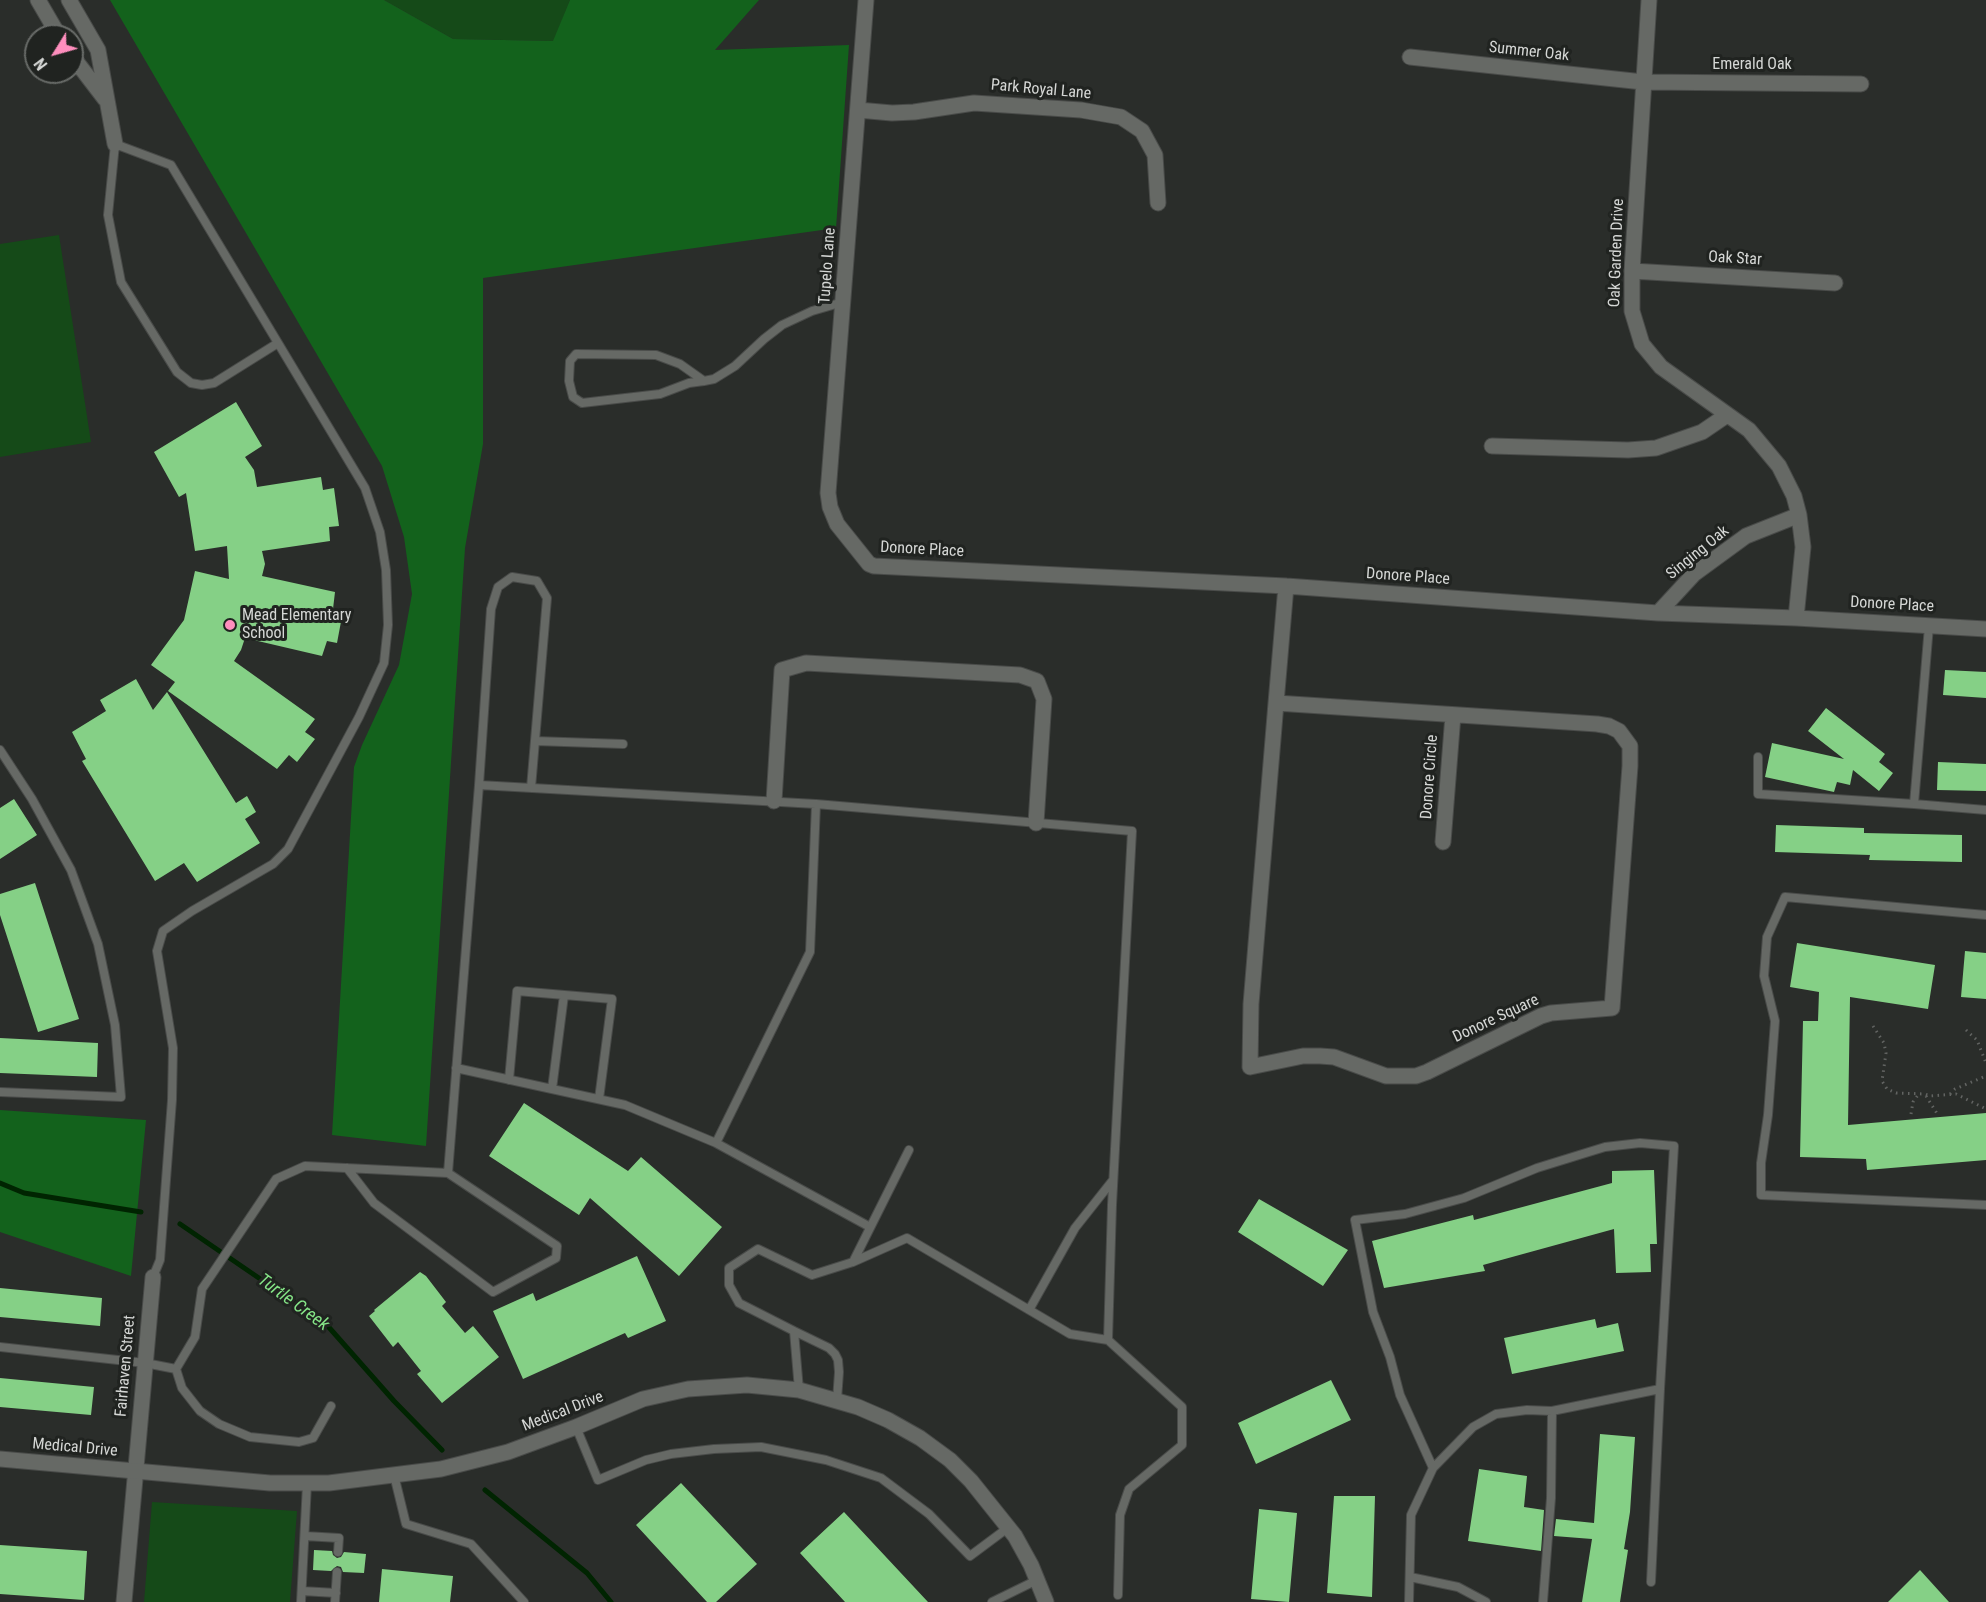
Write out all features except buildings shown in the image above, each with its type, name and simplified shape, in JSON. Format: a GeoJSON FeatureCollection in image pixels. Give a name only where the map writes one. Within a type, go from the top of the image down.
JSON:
{"type":"FeatureCollection","features":[{"type":"Feature","properties":{"kind":"street"},"geometry":{"type":"LineString","coordinates":[[52,24],[41,6],[68,0],[98,50],[115,144]]}},
{"type":"Feature","properties":{"kind":"street","name":"Tupelo Lane"},"geometry":{"type":"LineString","coordinates":[[843,531],[830,507],[828,493],[866,0]]}},
{"type":"Feature","properties":{"kind":"street","name":"Oak Garden Drive"},"geometry":{"type":"LineString","coordinates":[[1649,0],[1632,271],[1632,311],[1642,344],[1650,356],[1674,378],[1749,430],[1779,466],[1794,496],[1799,515],[1803,557],[1796,618]]}},
{"type":"Feature","properties":{"kind":"street","name":"Summer Oak"},"geometry":{"type":"LineString","coordinates":[[1410,57],[1644,82]]}},
{"type":"Feature","properties":{"kind":"street"},"geometry":{"type":"LineString","coordinates":[[84,71],[107,101]]}},
{"type":"Feature","properties":{"kind":"street","name":"Emerald Oak"},"geometry":{"type":"LineString","coordinates":[[1644,82],[1861,84]]}},
{"type":"Feature","properties":{"kind":"street","name":"Park Royal Lane"},"geometry":{"type":"LineString","coordinates":[[858,110],[914,112],[974,103],[1081,110],[1121,117],[1142,131],[1155,155],[1158,203]]}},
{"type":"Feature","properties":{"kind":"street","name":"Oak Star"},"geometry":{"type":"LineString","coordinates":[[1632,271],[1835,283]]}},
{"type":"Feature","properties":{"kind":"street"},"geometry":{"type":"LineString","coordinates":[[1492,446],[1628,450],[1656,448],[1702,432],[1726,415]]}},
{"type":"Feature","properties":{"kind":"street","name":"Singing Oak"},"geometry":{"type":"LineString","coordinates":[[1658,613],[1694,574],[1746,536],[1799,515]]}},
{"type":"Feature","properties":{"kind":"street","name":"Donore Place"},"geometry":{"type":"LineString","coordinates":[[843,531],[869,564],[874,566],[1286,586],[1658,613],[1986,629]]}},
{"type":"Feature","properties":{"kind":"street","name":"Donore Square"},"geometry":{"type":"LineString","coordinates":[[1276,703],[1609,726],[1619,731],[1630,746],[1612,1008],[1551,1013],[1541,1016],[1416,1076],[1386,1076],[1334,1057],[1320,1056],[1303,1056],[1250,1067],[1251,1004],[1276,703],[1286,586]]}},
{"type":"Feature","properties":{"kind":"street"},"geometry":{"type":"LineString","coordinates":[[774,801],[782,670],[806,663],[1020,675],[1037,681],[1044,699],[1036,823]]}},
{"type":"Feature","properties":{"kind":"street","name":"Donore Circle"},"geometry":{"type":"LineString","coordinates":[[1443,842],[1453,715]]}},
{"type":"Feature","properties":{"kind":"street","name":"Fairhaven Street"},"geometry":{"type":"LineString","coordinates":[[124,1602],[153,1277]]}},
{"type":"Feature","properties":{"kind":"street","name":"Medical Drive"},"geometry":{"type":"LineString","coordinates":[[0,1459],[270,1484],[307,1484],[441,1469],[508,1452],[643,1399],[688,1389],[747,1385],[799,1390],[858,1407],[888,1420],[950,1460],[1009,1527],[1046,1602]]}},
{"type":"Feature","properties":{"kind":"lane"},"geometry":{"type":"LineString","coordinates":[[153,1277],[159,1260],[172,1100],[173,1048],[156,951],[163,931],[192,911],[273,864],[288,849],[359,717],[384,663],[388,625],[386,570],[380,532],[365,488],[278,343],[171,165],[115,144],[108,215],[121,282],[177,372],[191,383],[202,385],[214,383],[278,343]]}},
{"type":"Feature","properties":{"kind":"lane"},"geometry":{"type":"LineString","coordinates":[[704,381],[680,364],[657,356],[576,354],[570,361],[569,381],[573,397],[582,403],[660,394],[689,383],[704,381],[714,379],[727,372],[783,325],[812,311],[843,302]]}},
{"type":"Feature","properties":{"kind":"lane"},"geometry":{"type":"LineString","coordinates":[[448,1173],[491,609],[498,587],[512,577],[537,581],[547,598],[531,788]]}},
{"type":"Feature","properties":{"kind":"lane"},"geometry":{"type":"LineString","coordinates":[[1914,804],[1929,626]]}},
{"type":"Feature","properties":{"kind":"lane"},"geometry":{"type":"LineString","coordinates":[[535,741],[623,744]]}},
{"type":"Feature","properties":{"kind":"lane"},"geometry":{"type":"LineString","coordinates":[[0,750],[32,799],[71,870],[98,944],[115,1025],[121,1097],[0,1092]]}},
{"type":"Feature","properties":{"kind":"lane"},"geometry":{"type":"LineString","coordinates":[[1758,757],[1758,794],[1986,810]]}},
{"type":"Feature","properties":{"kind":"lane"},"geometry":{"type":"LineString","coordinates":[[479,785],[774,801],[1132,831],[1113,1180],[1108,1340]]}},
{"type":"Feature","properties":{"kind":"lane"},"geometry":{"type":"LineString","coordinates":[[716,1143],[810,952],[816,804]]}},
{"type":"Feature","properties":{"kind":"lane"},"geometry":{"type":"LineString","coordinates":[[1986,915],[1785,897],[1767,937],[1764,976],[1775,1021],[1768,1115],[1761,1163],[1761,1195],[1986,1204]]}},
{"type":"Feature","properties":{"kind":"lane"},"geometry":{"type":"LineString","coordinates":[[509,1080],[518,991],[612,999],[599,1099]]}},
{"type":"Feature","properties":{"kind":"lane"},"geometry":{"type":"LineString","coordinates":[[552,1089],[564,995]]}},
{"type":"Feature","properties":{"kind":"lane"},"geometry":{"type":"LineString","coordinates":[[456,1068],[625,1105],[716,1143],[870,1227]]}},
{"type":"Feature","properties":{"kind":"lane"},"geometry":{"type":"LineString","coordinates":[[1433,1468],[1400,1395],[1390,1357],[1372,1312],[1355,1220],[1406,1214],[1464,1198],[1537,1168],[1605,1147],[1640,1143],[1674,1146],[1651,1582]]}},
{"type":"Feature","properties":{"kind":"lane"},"geometry":{"type":"LineString","coordinates":[[853,1262],[909,1150]]}},
{"type":"Feature","properties":{"kind":"lane"},"geometry":{"type":"LineString","coordinates":[[331,1406],[313,1437],[300,1442],[250,1437],[219,1424],[200,1411],[182,1388],[176,1369],[195,1337],[202,1289],[276,1179],[305,1166],[347,1168],[448,1173],[557,1246],[556,1257],[494,1293],[374,1203],[347,1168]]}},
{"type":"Feature","properties":{"kind":"lane"},"geometry":{"type":"LineString","coordinates":[[1029,1310],[1075,1228],[1113,1180]]}},
{"type":"Feature","properties":{"kind":"lane"},"geometry":{"type":"LineString","coordinates":[[837,1400],[839,1372],[835,1354],[829,1348],[739,1303],[729,1285],[729,1268],[758,1249],[812,1275],[853,1262],[907,1238],[1070,1334],[1108,1340],[1182,1407],[1182,1445],[1129,1489],[1120,1515],[1118,1595]]}},
{"type":"Feature","properties":{"kind":"lane"},"geometry":{"type":"LineString","coordinates":[[794,1331],[799,1390]]}},
{"type":"Feature","properties":{"kind":"lane"},"geometry":{"type":"LineString","coordinates":[[0,1347],[145,1363],[176,1369]]}},
{"type":"Feature","properties":{"kind":"lane"},"geometry":{"type":"LineString","coordinates":[[1409,1602],[1411,1515],[1433,1468],[1473,1426],[1496,1414],[1527,1410],[1552,1411],[1660,1389]]}},
{"type":"Feature","properties":{"kind":"lane"},"geometry":{"type":"LineString","coordinates":[[1543,1602],[1551,1498],[1552,1411]]}},
{"type":"Feature","properties":{"kind":"lane"},"geometry":{"type":"LineString","coordinates":[[576,1427],[598,1480],[646,1460],[671,1454],[714,1449],[761,1448],[826,1460],[881,1478],[929,1514],[970,1556],[1009,1527]]}},
{"type":"Feature","properties":{"kind":"lane"},"geometry":{"type":"LineString","coordinates":[[394,1475],[405,1524],[471,1544],[524,1602]]}},
{"type":"Feature","properties":{"kind":"lane"},"geometry":{"type":"LineString","coordinates":[[301,1602],[307,1484]]}},
{"type":"Feature","properties":{"kind":"lane"},"geometry":{"type":"LineString","coordinates":[[304,1536],[339,1538],[338,1552]]}},
{"type":"Feature","properties":{"kind":"lane"},"geometry":{"type":"LineString","coordinates":[[302,1591],[335,1597],[337,1572]]}},
{"type":"Feature","properties":{"kind":"lane"},"geometry":{"type":"LineString","coordinates":[[1410,1577],[1458,1587],[1486,1602]]}},
{"type":"Feature","properties":{"kind":"lane"},"geometry":{"type":"LineString","coordinates":[[996,1601],[1037,1580]]}},
{"type":"Feature","properties":{"kind":"path"},"geometry":{"type":"LineString","coordinates":[[1873,1026],[1884,1043],[1886,1053],[1882,1081],[1887,1089],[1896,1093],[1930,1096],[1956,1094],[1986,1109]]}},
{"type":"Feature","properties":{"kind":"path"},"geometry":{"type":"LineString","coordinates":[[1966,1030],[1977,1040],[1986,1063]]}},
{"type":"Feature","properties":{"kind":"path"},"geometry":{"type":"LineString","coordinates":[[1950,1094],[1955,1089],[1986,1076]]}},
{"type":"Feature","properties":{"kind":"path"},"geometry":{"type":"LineString","coordinates":[[1925,1094],[1938,1114]]}},
{"type":"Feature","properties":{"kind":"path"},"geometry":{"type":"LineString","coordinates":[[1911,1114],[1913,1102],[1918,1095]]}},
{"type":"Feature","properties":{"kind":"green space"},"geometry":{"type":"Polygon","coordinates":[[[110,0],[384,0],[453,39],[553,41],[570,0],[759,0],[715,50],[849,45],[836,228],[483,278],[483,444],[465,548],[426,1146],[332,1135],[354,767],[399,665],[412,594],[404,537],[382,466],[110,0]]]}},
{"type":"Feature","properties":{"kind":"green space"},"geometry":{"type":"Polygon","coordinates":[[[384,0],[570,0],[554,41],[453,39],[384,0]]]}},
{"type":"Feature","properties":{"kind":"green space"},"geometry":{"type":"Polygon","coordinates":[[[59,235],[91,442],[0,457],[0,244],[59,235]]]}},
{"type":"Feature","properties":{"kind":"green space"},"geometry":{"type":"Polygon","coordinates":[[[0,1110],[146,1120],[131,1276],[0,1232],[0,1110]]]}},
{"type":"Feature","properties":{"kind":"green space"},"geometry":{"type":"Polygon","coordinates":[[[152,1502],[297,1511],[290,1602],[144,1602],[152,1502]]]}},
{"type":"Feature","properties":{"kind":"waterway","name":"Turtle Creek"},"geometry":{"type":"LineString","coordinates":[[0,1183],[24,1193],[141,1212]]}},
{"type":"Feature","properties":{"kind":"waterway","name":"Turtle Creek"},"geometry":{"type":"LineString","coordinates":[[180,1224],[326,1324],[394,1401],[442,1450]]}},
{"type":"Feature","properties":{"kind":"waterway","name":"Turtle Creek"},"geometry":{"type":"LineString","coordinates":[[485,1490],[587,1573],[611,1602]]}},
{"type":"Feature","properties":{"kind":"place","name":"Mead Elementary School"},"geometry":{"type":"Point","coordinates":[230,625]}}]}
